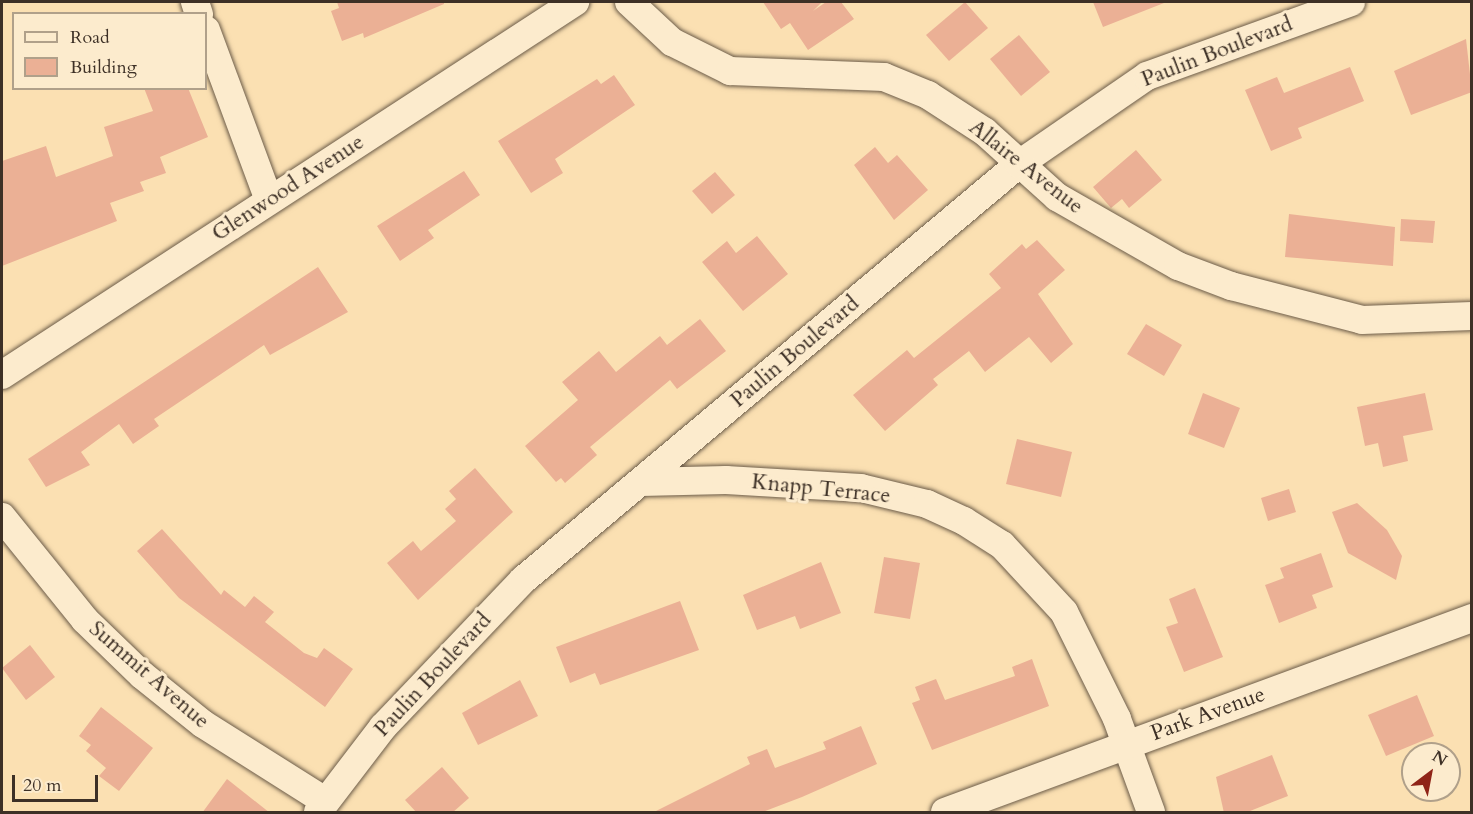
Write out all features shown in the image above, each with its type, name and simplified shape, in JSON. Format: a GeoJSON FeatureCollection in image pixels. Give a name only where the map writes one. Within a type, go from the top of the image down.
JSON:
{"type":"FeatureCollection","features":[{"type":"Feature","properties":{"kind":"street","name":"Glenwood Avenue"},"geometry":{"type":"LineString","coordinates":[[2,375],[575,2]]}},
{"type":"Feature","properties":{"kind":"street","name":"Allaire Avenue"},"geometry":{"type":"LineString","coordinates":[[630,2],[672,42],[730,71],[884,77],[917,91],[986,132],[1058,197],[1116,233],[1231,286],[1362,320],[1472,316]]}},
{"type":"Feature","properties":{"kind":"street","name":"Paulin Boulevard"},"geometry":{"type":"LineString","coordinates":[[322,807],[450,651],[523,580],[1019,164],[1147,76],[1351,2]]}},
{"type":"Feature","properties":{"kind":"street"},"geometry":{"type":"LineString","coordinates":[[207,33],[269,200]]}},
{"type":"Feature","properties":{"kind":"street","name":"Knapp Terrace"},"geometry":{"type":"LineString","coordinates":[[641,482],[726,480],[861,488],[927,504],[964,521],[1009,552],[1064,612],[1128,744],[1152,813]]}},
{"type":"Feature","properties":{"kind":"street","name":"Summit Avenue"},"geometry":{"type":"LineString","coordinates":[[2,517],[85,620],[142,675],[211,730],[322,807]]}},
{"type":"Feature","properties":{"kind":"street","name":"Park Avenue"},"geometry":{"type":"LineString","coordinates":[[945,813],[1472,618]]}},
{"type":"Feature","properties":{"kind":"building"},"geometry":{"type":"Polygon","coordinates":[[[337,2],[444,2],[444,4],[364,38],[363,33],[342,41],[331,11],[339,8],[337,2]]]}},
{"type":"Feature","properties":{"kind":"building"},"geometry":{"type":"Polygon","coordinates":[[[763,2],[822,2],[813,11],[826,2],[841,2],[854,19],[808,50],[790,23],[781,29],[763,2]]]}},
{"type":"Feature","properties":{"kind":"building"},"geometry":{"type":"Polygon","coordinates":[[[965,2],[988,28],[949,61],[926,35],[965,2]]]}},
{"type":"Feature","properties":{"kind":"building"},"geometry":{"type":"Polygon","coordinates":[[[1093,2],[1163,2],[1164,3],[1103,27],[1093,2]]]}},
{"type":"Feature","properties":{"kind":"building"},"geometry":{"type":"Polygon","coordinates":[[[1019,35],[1050,72],[1021,96],[990,59],[1019,35]]]}},
{"type":"Feature","properties":{"kind":"building"},"geometry":{"type":"Polygon","coordinates":[[[1466,39],[1472,92],[1411,115],[1394,71],[1466,39]]]}},
{"type":"Feature","properties":{"kind":"building"},"geometry":{"type":"Polygon","coordinates":[[[1350,67],[1364,101],[1298,128],[1302,138],[1271,151],[1245,90],[1277,77],[1284,93],[1350,67]]]}},
{"type":"Feature","properties":{"kind":"building"},"geometry":{"type":"Polygon","coordinates":[[[614,75],[635,105],[555,159],[563,173],[531,193],[498,141],[597,79],[601,84],[614,75]]]}},
{"type":"Feature","properties":{"kind":"building"},"geometry":{"type":"Polygon","coordinates":[[[145,90],[189,90],[208,137],[160,157],[166,173],[140,182],[144,191],[110,203],[117,221],[2,266],[2,161],[46,146],[56,177],[113,156],[104,127],[153,111],[145,90]]]}},
{"type":"Feature","properties":{"kind":"building"},"geometry":{"type":"Polygon","coordinates":[[[875,147],[888,163],[897,155],[928,190],[894,220],[854,165],[875,147]]]}},
{"type":"Feature","properties":{"kind":"building"},"geometry":{"type":"Polygon","coordinates":[[[1136,150],[1162,180],[1129,208],[1122,199],[1111,208],[1093,187],[1136,150]]]}},
{"type":"Feature","properties":{"kind":"building"},"geometry":{"type":"Polygon","coordinates":[[[464,171],[480,195],[428,230],[434,238],[400,261],[377,226],[464,171]]]}},
{"type":"Feature","properties":{"kind":"building"},"geometry":{"type":"Polygon","coordinates":[[[715,172],[735,195],[712,214],[692,191],[715,172]]]}},
{"type":"Feature","properties":{"kind":"building"},"geometry":{"type":"Polygon","coordinates":[[[1289,214],[1395,227],[1393,266],[1285,257],[1289,214]]]}},
{"type":"Feature","properties":{"kind":"building"},"geometry":{"type":"Polygon","coordinates":[[[1401,219],[1435,221],[1433,243],[1400,241],[1401,219]]]}},
{"type":"Feature","properties":{"kind":"building"},"geometry":{"type":"Polygon","coordinates":[[[757,236],[788,274],[743,311],[702,262],[727,241],[736,253],[757,236]]]}},
{"type":"Feature","properties":{"kind":"building"},"geometry":{"type":"Polygon","coordinates":[[[1037,240],[1065,270],[1038,294],[1073,344],[1051,363],[1029,337],[985,372],[969,351],[933,379],[938,385],[885,431],[853,395],[907,350],[914,358],[1001,288],[989,274],[1022,244],[1026,249],[1037,240]]]}},
{"type":"Feature","properties":{"kind":"building"},"geometry":{"type":"Polygon","coordinates":[[[318,267],[348,312],[270,355],[264,345],[154,419],[159,426],[133,444],[119,424],[81,452],[90,465],[46,487],[28,459],[318,267]]]}},
{"type":"Feature","properties":{"kind":"building"},"geometry":{"type":"Polygon","coordinates":[[[700,319],[726,351],[677,389],[670,380],[590,447],[597,455],[565,483],[561,478],[556,482],[525,446],[578,400],[562,382],[599,351],[616,372],[660,336],[667,345],[700,319]]]}},
{"type":"Feature","properties":{"kind":"building"},"geometry":{"type":"Polygon","coordinates":[[[1146,324],[1182,345],[1164,376],[1127,354],[1146,324]]]}},
{"type":"Feature","properties":{"kind":"building"},"geometry":{"type":"Polygon","coordinates":[[[1203,393],[1240,408],[1224,448],[1188,434],[1203,393]]]}},
{"type":"Feature","properties":{"kind":"building"},"geometry":{"type":"Polygon","coordinates":[[[1425,393],[1433,430],[1403,436],[1408,461],[1383,467],[1378,443],[1365,446],[1357,407],[1425,393]]]}},
{"type":"Feature","properties":{"kind":"building"},"geometry":{"type":"Polygon","coordinates":[[[1017,439],[1072,452],[1061,497],[1006,484],[1017,439]]]}},
{"type":"Feature","properties":{"kind":"building"},"geometry":{"type":"Polygon","coordinates":[[[475,468],[513,512],[418,600],[387,563],[413,541],[421,551],[456,521],[445,509],[456,499],[449,491],[475,468]]]}},
{"type":"Feature","properties":{"kind":"building"},"geometry":{"type":"Polygon","coordinates":[[[1289,489],[1296,512],[1268,521],[1261,498],[1289,489]]]}},
{"type":"Feature","properties":{"kind":"building"},"geometry":{"type":"Polygon","coordinates":[[[1357,503],[1387,530],[1402,556],[1396,580],[1348,553],[1332,512],[1357,503]]]}},
{"type":"Feature","properties":{"kind":"building"},"geometry":{"type":"Polygon","coordinates":[[[162,529],[221,595],[224,590],[245,607],[254,596],[274,612],[265,622],[304,653],[317,658],[324,648],[353,669],[325,707],[179,598],[137,551],[162,529]]]}},
{"type":"Feature","properties":{"kind":"building"},"geometry":{"type":"Polygon","coordinates":[[[1321,553],[1333,587],[1312,595],[1317,608],[1279,623],[1265,585],[1284,578],[1280,568],[1321,553]]]}},
{"type":"Feature","properties":{"kind":"building"},"geometry":{"type":"Polygon","coordinates":[[[884,557],[920,563],[910,619],[874,613],[884,557]]]}},
{"type":"Feature","properties":{"kind":"building"},"geometry":{"type":"Polygon","coordinates":[[[821,562],[841,613],[800,629],[795,616],[757,630],[743,595],[821,562]]]}},
{"type":"Feature","properties":{"kind":"building"},"geometry":{"type":"Polygon","coordinates":[[[1195,588],[1223,657],[1184,672],[1166,627],[1178,623],[1169,599],[1195,588]]]}},
{"type":"Feature","properties":{"kind":"building"},"geometry":{"type":"Polygon","coordinates":[[[680,601],[699,650],[600,685],[595,673],[570,683],[556,647],[680,601]]]}},
{"type":"Feature","properties":{"kind":"building"},"geometry":{"type":"Polygon","coordinates":[[[30,645],[55,677],[26,700],[2,668],[30,645]]]}},
{"type":"Feature","properties":{"kind":"building"},"geometry":{"type":"Polygon","coordinates":[[[1032,659],[1049,706],[932,750],[912,703],[920,700],[915,687],[936,679],[945,700],[1015,676],[1012,667],[1032,659]]]}},
{"type":"Feature","properties":{"kind":"building"},"geometry":{"type":"Polygon","coordinates":[[[520,680],[538,716],[478,745],[462,713],[520,680]]]}},
{"type":"Feature","properties":{"kind":"building"},"geometry":{"type":"Polygon","coordinates":[[[1417,695],[1434,736],[1420,742],[1401,742],[1401,750],[1386,756],[1368,715],[1417,695]]]}},
{"type":"Feature","properties":{"kind":"building"},"geometry":{"type":"Polygon","coordinates":[[[101,707],[153,748],[119,791],[99,776],[106,768],[86,751],[91,745],[79,736],[101,707]]]}},
{"type":"Feature","properties":{"kind":"building"},"geometry":{"type":"Polygon","coordinates":[[[861,726],[877,764],[802,797],[760,813],[652,813],[750,764],[747,757],[767,749],[775,768],[826,749],[823,742],[861,726]]]}},
{"type":"Feature","properties":{"kind":"building"},"geometry":{"type":"Polygon","coordinates":[[[1272,755],[1288,796],[1245,813],[1224,813],[1216,777],[1272,755]]]}},
{"type":"Feature","properties":{"kind":"building"},"geometry":{"type":"Polygon","coordinates":[[[442,767],[469,798],[452,813],[417,813],[405,800],[442,767]]]}},
{"type":"Feature","properties":{"kind":"building"},"geometry":{"type":"Polygon","coordinates":[[[227,779],[270,813],[202,813],[227,779]]]}}]}
